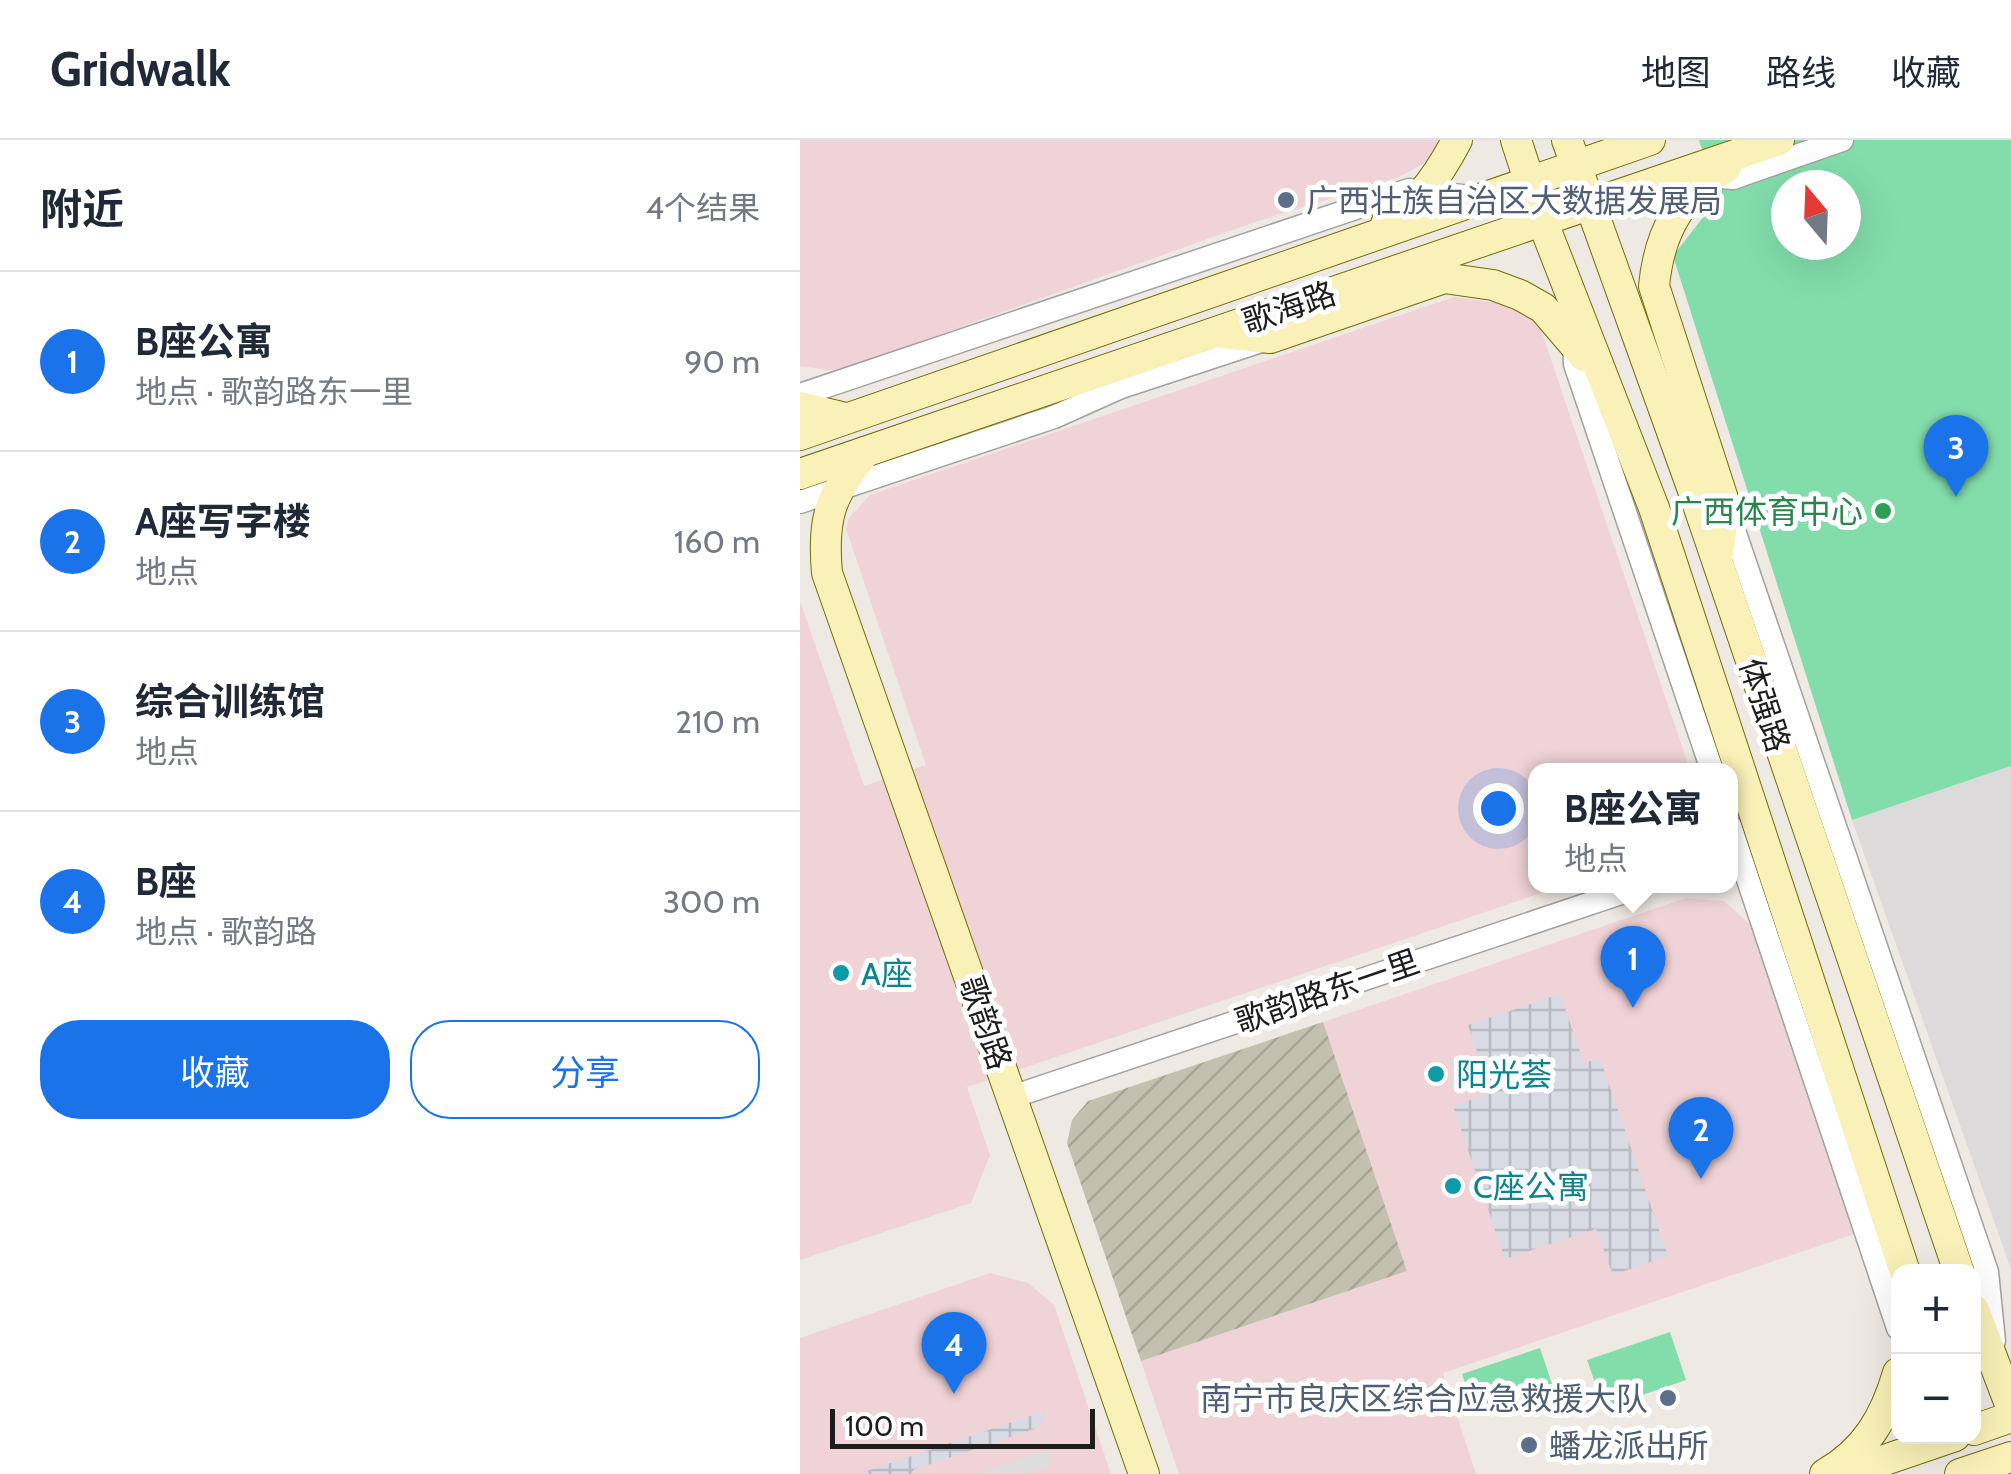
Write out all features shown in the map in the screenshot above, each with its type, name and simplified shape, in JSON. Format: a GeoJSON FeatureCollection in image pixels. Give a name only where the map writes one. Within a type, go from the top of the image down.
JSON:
{"type":"FeatureCollection","features":[{"type":"Feature","properties":{"kind":"main road"},"geometry":{"type":"LineString","coordinates":[[1354,242],[1399,217],[1424,192],[1457,140]]}},
{"type":"Feature","properties":{"kind":"main road","name":"体强路"},"geometry":{"type":"LineString","coordinates":[[1516,140],[1542,220],[1654,508],[1738,763]]}},
{"type":"Feature","properties":{"kind":"main road","name":"歌海路"},"geometry":{"type":"LineString","coordinates":[[800,435],[1530,182],[1572,153],[1650,140]]}},
{"type":"Feature","properties":{"kind":"main road"},"geometry":{"type":"LineString","coordinates":[[1716,560],[1725,505],[1654,286],[1657,253],[1672,220],[1710,176],[1770,143]]}},
{"type":"Feature","properties":{"kind":"main road","name":"歌海路"},"geometry":{"type":"LineString","coordinates":[[800,474],[1770,143]]}},
{"type":"Feature","properties":{"kind":"main road","name":"体强路"},"geometry":{"type":"LineString","coordinates":[[1572,153],[1716,560],[1956,1264]]}},
{"type":"Feature","properties":{"kind":"main road"},"geometry":{"type":"LineString","coordinates":[[1215,332],[1270,338],[1444,278],[1493,285],[1543,308],[1608,388]]}},
{"type":"Feature","properties":{"kind":"main road"},"geometry":{"type":"LineString","coordinates":[[800,408],[848,418]]}},
{"type":"Feature","properties":{"kind":"main road","name":"歌韵路"},"geometry":{"type":"LineString","coordinates":[[865,452],[838,488],[823,535],[827,573],[1144,1474]]}},
{"type":"Feature","properties":{"kind":"main road","name":"歌韵路"},"geometry":{"type":"LineString","coordinates":[[800,535],[827,573]]}},
{"type":"Feature","properties":{"kind":"main road","name":"体强路"},"geometry":{"type":"LineString","coordinates":[[1738,764],[1902,1264]]}},
{"type":"Feature","properties":{"kind":"main road"},"geometry":{"type":"LineString","coordinates":[[1989,1327],[2011,1407]]}},
{"type":"Feature","properties":{"kind":"main road"},"geometry":{"type":"LineString","coordinates":[[1824,1474],[1851,1458],[1874,1432],[1891,1396]]}},
{"type":"Feature","properties":{"kind":"main road"},"geometry":{"type":"LineString","coordinates":[[1981,1428],[2011,1418]]}},
{"type":"Feature","properties":{"kind":"main road"},"geometry":{"type":"LineString","coordinates":[[1844,1474],[1933,1444]]}},
{"type":"Feature","properties":{"kind":"main road"},"geometry":{"type":"LineString","coordinates":[[1959,1444],[1968,1473],[2011,1457]]}},
{"type":"Feature","properties":{"kind":"street"},"geometry":{"type":"LineString","coordinates":[[1676,174],[1733,178],[1842,140]]}},
{"type":"Feature","properties":{"kind":"street"},"geometry":{"type":"LineString","coordinates":[[800,395],[1409,190],[1482,198]]}},
{"type":"Feature","properties":{"kind":"street"},"geometry":{"type":"LineString","coordinates":[[1572,298],[1575,364],[1710,763]]}},
{"type":"Feature","properties":{"kind":"street"},"geometry":{"type":"LineString","coordinates":[[800,502],[1054,416],[1121,386],[1270,338]]}},
{"type":"Feature","properties":{"kind":"street"},"geometry":{"type":"LineString","coordinates":[[1725,505],[1987,1272],[1989,1327]]}},
{"type":"Feature","properties":{"kind":"street"},"geometry":{"type":"LineString","coordinates":[[1738,808],[1747,791]]}},
{"type":"Feature","properties":{"kind":"street"},"geometry":{"type":"LineString","coordinates":[[1740,882],[1783,900]]}},
{"type":"Feature","properties":{"kind":"street"},"geometry":{"type":"LineString","coordinates":[[1740,882],[1891,1308]]}},
{"type":"Feature","properties":{"kind":"street","name":"歌韵路东一里"},"geometry":{"type":"LineString","coordinates":[[1012,1097],[1621,893]]}},
{"type":"Feature","properties":{"kind":"shaded area"},"geometry":{"type":"Polygon","coordinates":[[[800,140],[1444,140],[1434,158],[1397,178],[1255,222],[837,371],[800,366],[800,140]]]}},
{"type":"Feature","properties":{"kind":"shaded area"},"geometry":{"type":"Polygon","coordinates":[[[1454,297],[1516,306],[1540,327],[1688,763],[1528,763],[1528,893],[1541,893],[967,1087],[990,1155],[971,1203],[800,1260],[800,601],[864,786],[926,765],[846,529],[849,518],[870,495],[1454,297]]]}},
{"type":"Feature","properties":{"kind":"shaded area"},"geometry":{"type":"Polygon","coordinates":[[[2011,766],[2011,1269],[1852,820],[2011,766]]]}},
{"type":"Feature","properties":{"kind":"shaded area"},"geometry":{"type":"Polygon","coordinates":[[[1686,898],[1724,901],[1754,928],[1857,1233],[1443,1373],[1476,1474],[1179,1474],[1141,1361],[1407,1271],[1323,1022],[1686,898]]]}},
{"type":"Feature","properties":{"kind":"shaded area"},"geometry":{"type":"Polygon","coordinates":[[[1560,994],[1584,1063],[1600,1058],[1668,1256],[1613,1275],[1596,1229],[1505,1259],[1453,1106],[1491,1093],[1468,1025],[1560,994]]]}},
{"type":"Feature","properties":{"kind":"shaded area"},"geometry":{"type":"Polygon","coordinates":[[[1323,1022],[1407,1271],[1141,1361],[1067,1143],[1072,1120],[1088,1101],[1323,1022]]]}},
{"type":"Feature","properties":{"kind":"shaded area"},"geometry":{"type":"Polygon","coordinates":[[[990,1273],[1028,1283],[1054,1305],[1111,1474],[800,1474],[800,1338],[990,1273]]]}},
{"type":"Feature","properties":{"kind":"shaded area"},"geometry":{"type":"Polygon","coordinates":[[[1045,1411],[1037,1428],[913,1470],[913,1474],[858,1474],[1045,1411]]]}},
{"type":"Feature","properties":{"kind":"shaded area"},"geometry":{"type":"Polygon","coordinates":[[[1047,1450],[1052,1466],[1028,1474],[976,1474],[1047,1450]]]}},
{"type":"Feature","properties":{"kind":"green space","name":"广西体育中心"},"geometry":{"type":"Polygon","coordinates":[[[1699,140],[2011,140],[2011,766],[1852,820],[1673,256],[1718,198],[1699,140]]]}},
{"type":"Feature","properties":{"kind":"green space"},"geometry":{"type":"Polygon","coordinates":[[[1670,1332],[1686,1380],[1604,1408],[1587,1360],[1670,1332]]]}},
{"type":"Feature","properties":{"kind":"green space"},"geometry":{"type":"Polygon","coordinates":[[[1540,1348],[1553,1387],[1476,1414],[1462,1374],[1540,1348]]]}},
{"type":"Feature","properties":{"kind":"place","name":"广西壮族自治区大数据发展局"},"geometry":{"type":"Point","coordinates":[1286,200]}},
{"type":"Feature","properties":{"kind":"place","name":"综合训练馆"},"geometry":{"type":"Point","coordinates":[1956,497]}},
{"type":"Feature","properties":{"kind":"place","name":"广西体育中心"},"geometry":{"type":"Point","coordinates":[1883,511]}},
{"type":"Feature","properties":{"kind":"place","name":"A座"},"geometry":{"type":"Point","coordinates":[841,973]}},
{"type":"Feature","properties":{"kind":"place","name":"B座公寓"},"geometry":{"type":"Point","coordinates":[1633,1008]}},
{"type":"Feature","properties":{"kind":"place","name":"阳光荟"},"geometry":{"type":"Point","coordinates":[1436,1074]}},
{"type":"Feature","properties":{"kind":"place","name":"A座写字楼"},"geometry":{"type":"Point","coordinates":[1701,1179]}},
{"type":"Feature","properties":{"kind":"place","name":"C座公寓"},"geometry":{"type":"Point","coordinates":[1453,1186]}},
{"type":"Feature","properties":{"kind":"place","name":"B座"},"geometry":{"type":"Point","coordinates":[954,1394]}},
{"type":"Feature","properties":{"kind":"place","name":"南宁市良庆区综合应急救援大队"},"geometry":{"type":"Point","coordinates":[1668,1398]}},
{"type":"Feature","properties":{"kind":"place","name":"蟠龙派出所"},"geometry":{"type":"Point","coordinates":[1529,1445]}}]}
